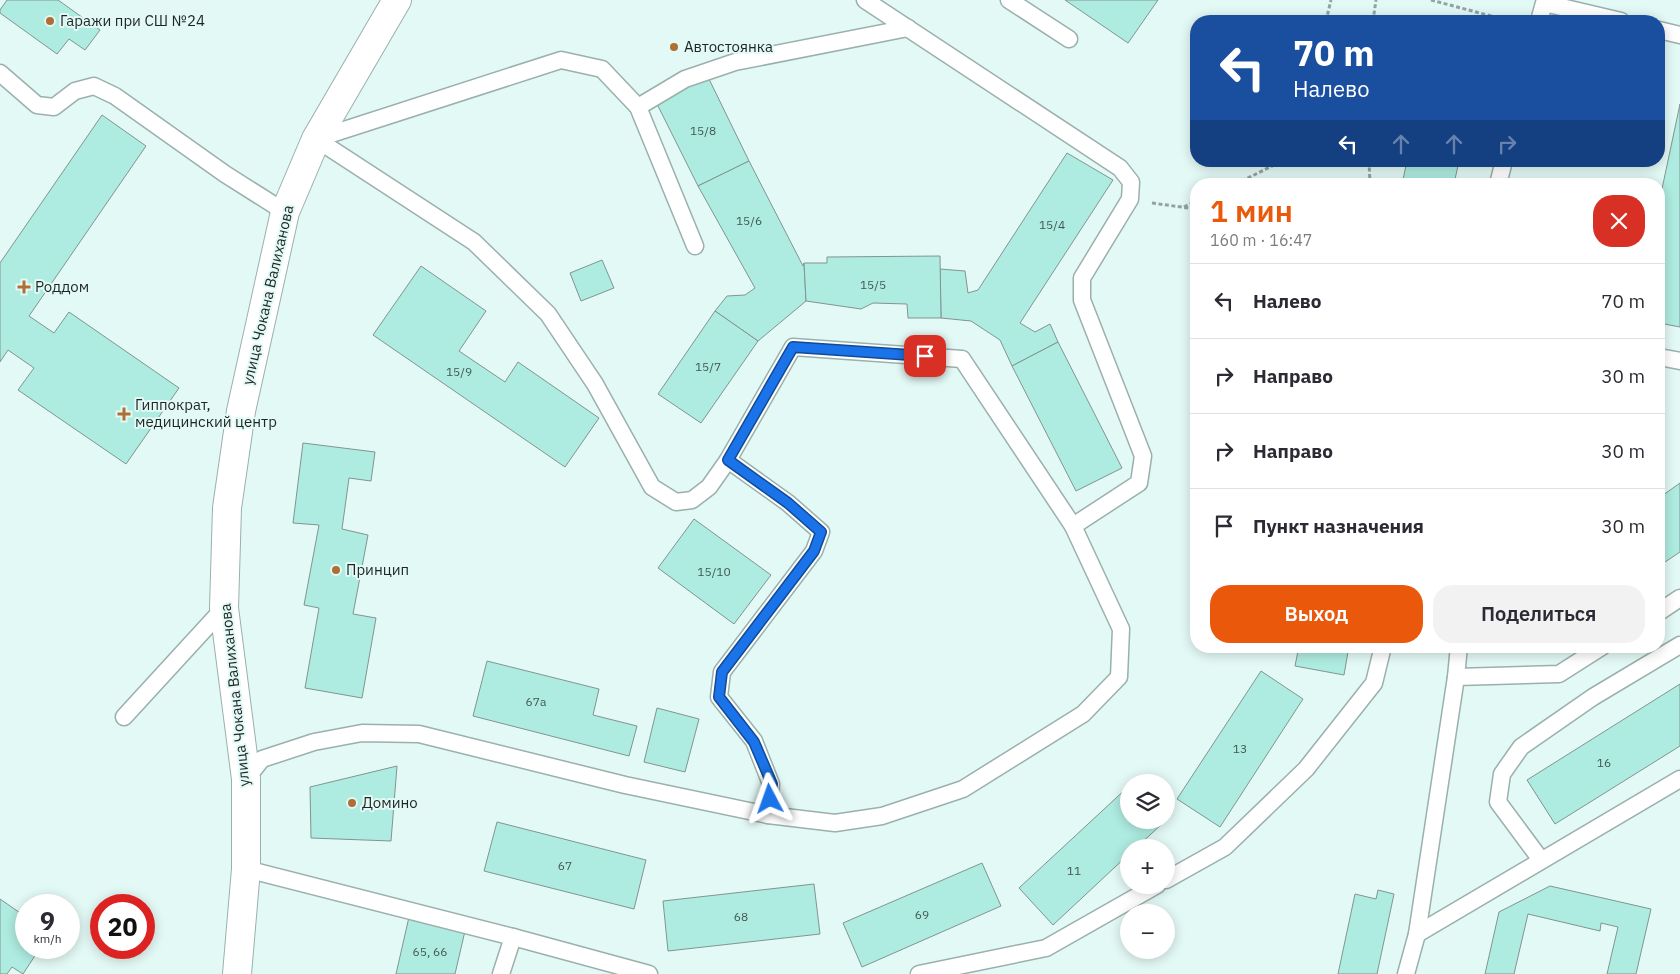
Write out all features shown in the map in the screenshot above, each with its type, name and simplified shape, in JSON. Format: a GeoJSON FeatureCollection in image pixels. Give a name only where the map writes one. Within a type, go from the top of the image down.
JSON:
{"type":"FeatureCollection","features":[{"type":"Feature","properties":{"kind":"street","name":"улица Чокана Валиханова"},"geometry":{"type":"LineString","coordinates":[[236,974],[246,869],[246,779],[224,608],[227,508],[241,411],[285,212],[316,139],[397,0]]}},
{"type":"Feature","properties":{"kind":"lane"},"geometry":{"type":"LineString","coordinates":[[865,0],[1120,168],[1131,182],[1130,199],[1082,278],[1082,300],[1143,456],[1140,483],[1073,526]]}},
{"type":"Feature","properties":{"kind":"lane"},"geometry":{"type":"LineString","coordinates":[[1009,0],[1069,39]]}},
{"type":"Feature","properties":{"kind":"lane"},"geometry":{"type":"LineString","coordinates":[[1541,15],[1544,2],[1597,15]]}},
{"type":"Feature","properties":{"kind":"lane"},"geometry":{"type":"LineString","coordinates":[[638,107],[685,79],[736,62],[908,28]]}},
{"type":"Feature","properties":{"kind":"lane"},"geometry":{"type":"LineString","coordinates":[[1665,31],[1680,35]]}},
{"type":"Feature","properties":{"kind":"lane"},"geometry":{"type":"LineString","coordinates":[[316,139],[561,60],[602,69],[638,107],[695,246]]}},
{"type":"Feature","properties":{"kind":"lane"},"geometry":{"type":"LineString","coordinates":[[0,73],[37,105],[54,107],[75,91],[94,86],[115,96],[225,174],[285,212]]}},
{"type":"Feature","properties":{"kind":"lane"},"geometry":{"type":"LineString","coordinates":[[246,779],[262,759],[314,742],[362,733],[419,734],[625,785],[768,815],[835,823],[882,816],[963,789],[1083,714],[1119,677],[1121,629],[1073,526],[962,358],[793,347],[728,460],[709,487],[692,500],[676,502],[652,487],[595,384],[548,314],[474,242],[316,139]]}},
{"type":"Feature","properties":{"kind":"lane"},"geometry":{"type":"LineString","coordinates":[[1665,358],[1680,361]]}},
{"type":"Feature","properties":{"kind":"lane"},"geometry":{"type":"LineString","coordinates":[[728,460],[788,503],[821,532],[814,551],[722,672],[719,697],[754,742],[772,784],[768,815]]}},
{"type":"Feature","properties":{"kind":"lane"},"geometry":{"type":"LineString","coordinates":[[1665,608],[1680,598]]}},
{"type":"Feature","properties":{"kind":"lane"},"geometry":{"type":"LineString","coordinates":[[124,717],[224,608]]}},
{"type":"Feature","properties":{"kind":"lane"},"geometry":{"type":"LineString","coordinates":[[1541,860],[1498,802],[1502,774],[1522,747],[1593,697],[1680,645]]}},
{"type":"Feature","properties":{"kind":"lane"},"geometry":{"type":"LineString","coordinates":[[1175,875],[1225,847],[1306,769],[1374,683],[1381,653]]}},
{"type":"Feature","properties":{"kind":"lane"},"geometry":{"type":"LineString","coordinates":[[1406,974],[1417,934],[1458,653]]}},
{"type":"Feature","properties":{"kind":"lane"},"geometry":{"type":"LineString","coordinates":[[1456,677],[1559,674],[1592,653]]}},
{"type":"Feature","properties":{"kind":"lane"},"geometry":{"type":"LineString","coordinates":[[1417,934],[1680,779]]}},
{"type":"Feature","properties":{"kind":"lane"},"geometry":{"type":"LineString","coordinates":[[246,869],[513,937],[649,974]]}},
{"type":"Feature","properties":{"kind":"lane"},"geometry":{"type":"LineString","coordinates":[[918,974],[1046,948],[1141,894]]}},
{"type":"Feature","properties":{"kind":"lane"},"geometry":{"type":"LineString","coordinates":[[501,974],[513,937]]}},
{"type":"Feature","properties":{"kind":"path"},"geometry":{"type":"LineString","coordinates":[[1327,15],[1331,0]]}},
{"type":"Feature","properties":{"kind":"path"},"geometry":{"type":"LineString","coordinates":[[1374,15],[1376,0]]}},
{"type":"Feature","properties":{"kind":"path"},"geometry":{"type":"LineString","coordinates":[[1431,0],[1487,15]]}},
{"type":"Feature","properties":{"kind":"path"},"geometry":{"type":"LineString","coordinates":[[1248,178],[1270,167]]}},
{"type":"Feature","properties":{"kind":"path"},"geometry":{"type":"LineString","coordinates":[[1130,199],[1190,208]]}},
{"type":"Feature","properties":{"kind":"path"},"geometry":{"type":"LineString","coordinates":[[1183,207],[1190,204]]}},
{"type":"Feature","properties":{"kind":"building","name":"Гаражи при СШ №24"},"geometry":{"type":"Polygon","coordinates":[[[7,0],[58,0],[100,30],[85,50],[69,39],[57,54],[0,13],[7,0]]]}},
{"type":"Feature","properties":{"kind":"building"},"geometry":{"type":"Polygon","coordinates":[[[1065,0],[1158,0],[1128,43],[1065,0]]]}},
{"type":"Feature","properties":{"kind":"building"},"geometry":{"type":"Polygon","coordinates":[[[708,77],[749,161],[698,186],[656,102],[708,77]]]}},
{"type":"Feature","properties":{"kind":"building"},"geometry":{"type":"Polygon","coordinates":[[[1680,104],[1680,327],[1665,324],[1664,178],[1680,104]]]}},
{"type":"Feature","properties":{"kind":"building","name":"Роддом"},"geometry":{"type":"Polygon","coordinates":[[[102,115],[146,146],[29,316],[54,333],[69,312],[179,388],[126,464],[18,390],[34,368],[8,350],[0,362],[0,263],[102,115]]]}},
{"type":"Feature","properties":{"kind":"building"},"geometry":{"type":"Polygon","coordinates":[[[1067,153],[1113,180],[1020,323],[1035,332],[1050,324],[1058,342],[1012,366],[1000,340],[971,321],[941,318],[940,269],[965,271],[968,293],[978,290],[1067,153]]]}},
{"type":"Feature","properties":{"kind":"building"},"geometry":{"type":"Polygon","coordinates":[[[749,161],[803,266],[804,263],[806,301],[758,341],[715,311],[727,296],[745,295],[755,288],[698,186],[749,161]]]}},
{"type":"Feature","properties":{"kind":"building"},"geometry":{"type":"Polygon","coordinates":[[[1406,167],[1458,167],[1455,178],[1403,178],[1406,167]]]}},
{"type":"Feature","properties":{"kind":"building"},"geometry":{"type":"Polygon","coordinates":[[[940,256],[941,318],[908,318],[907,304],[873,303],[861,309],[806,301],[804,263],[827,263],[827,257],[940,256]]]}},
{"type":"Feature","properties":{"kind":"building"},"geometry":{"type":"Polygon","coordinates":[[[602,260],[614,288],[581,301],[570,273],[602,260]]]}},
{"type":"Feature","properties":{"kind":"building"},"geometry":{"type":"Polygon","coordinates":[[[421,266],[486,311],[459,351],[505,382],[518,362],[599,418],[565,467],[373,335],[421,266]]]}},
{"type":"Feature","properties":{"kind":"building"},"geometry":{"type":"Polygon","coordinates":[[[715,311],[758,341],[701,423],[658,394],[715,311]]]}},
{"type":"Feature","properties":{"kind":"building"},"geometry":{"type":"Polygon","coordinates":[[[1058,342],[1122,468],[1076,491],[1012,366],[1058,342]]]}},
{"type":"Feature","properties":{"kind":"building","name":"Принцип"},"geometry":{"type":"Polygon","coordinates":[[[303,443],[375,452],[371,481],[349,478],[342,529],[368,535],[353,614],[376,618],[362,698],[305,688],[319,608],[304,605],[319,525],[293,523],[303,443]]]}},
{"type":"Feature","properties":{"kind":"building"},"geometry":{"type":"Polygon","coordinates":[[[1680,483],[1680,552],[1665,562],[1665,494],[1680,483]]]}},
{"type":"Feature","properties":{"kind":"building"},"geometry":{"type":"Polygon","coordinates":[[[694,519],[771,575],[734,624],[658,568],[694,519]]]}},
{"type":"Feature","properties":{"kind":"building"},"geometry":{"type":"Polygon","coordinates":[[[1298,653],[1348,653],[1344,675],[1295,666],[1298,653]]]}},
{"type":"Feature","properties":{"kind":"building"},"geometry":{"type":"Polygon","coordinates":[[[487,661],[599,689],[593,715],[637,726],[629,756],[473,716],[487,661]]]}},
{"type":"Feature","properties":{"kind":"building"},"geometry":{"type":"Polygon","coordinates":[[[1261,671],[1303,699],[1220,827],[1177,799],[1261,671]]]}},
{"type":"Feature","properties":{"kind":"building"},"geometry":{"type":"Polygon","coordinates":[[[1680,684],[1680,746],[1555,824],[1527,780],[1680,684]]]}},
{"type":"Feature","properties":{"kind":"building"},"geometry":{"type":"Polygon","coordinates":[[[657,708],[699,719],[685,772],[644,762],[657,708]]]}},
{"type":"Feature","properties":{"kind":"building","name":"Домино"},"geometry":{"type":"Polygon","coordinates":[[[397,766],[391,841],[311,838],[310,787],[397,766]]]}},
{"type":"Feature","properties":{"kind":"building"},"geometry":{"type":"Polygon","coordinates":[[[1120,794],[1120,829],[1156,829],[1146,839],[1120,839],[1120,862],[1053,925],[1019,888],[1120,794]]]}},
{"type":"Feature","properties":{"kind":"building"},"geometry":{"type":"Polygon","coordinates":[[[497,822],[646,860],[634,909],[484,871],[497,822]]]}},
{"type":"Feature","properties":{"kind":"building"},"geometry":{"type":"Polygon","coordinates":[[[982,863],[1001,906],[862,967],[843,923],[982,863]]]}},
{"type":"Feature","properties":{"kind":"building"},"geometry":{"type":"Polygon","coordinates":[[[814,884],[820,934],[668,951],[663,901],[814,884]]]}},
{"type":"Feature","properties":{"kind":"building"},"geometry":{"type":"Polygon","coordinates":[[[1550,886],[1651,909],[1636,974],[1607,974],[1618,927],[1601,923],[1600,931],[1528,914],[1514,974],[1485,974],[1499,912],[1550,886]]]}},
{"type":"Feature","properties":{"kind":"building"},"geometry":{"type":"Polygon","coordinates":[[[1378,890],[1394,894],[1377,974],[1338,974],[1355,894],[1376,899],[1378,890]]]}},
{"type":"Feature","properties":{"kind":"building"},"geometry":{"type":"Polygon","coordinates":[[[0,899],[15,909],[15,959],[33,959],[23,974],[12,967],[7,974],[0,974],[0,899]]]}},
{"type":"Feature","properties":{"kind":"building"},"geometry":{"type":"Polygon","coordinates":[[[409,917],[465,931],[455,974],[396,974],[409,917]]]}},
{"type":"Feature","properties":{"kind":"place","name":"Гаражи при СШ №24"},"geometry":{"type":"Point","coordinates":[50,21]}},
{"type":"Feature","properties":{"kind":"place","name":"Автостоянка"},"geometry":{"type":"Point","coordinates":[674,47]}},
{"type":"Feature","properties":{"kind":"place","name":"Роддом"},"geometry":{"type":"Point","coordinates":[24,287]}},
{"type":"Feature","properties":{"kind":"place","name":"Гиппократ, медицинский центр"},"geometry":{"type":"Point","coordinates":[124,414]}},
{"type":"Feature","properties":{"kind":"place","name":"Принцип"},"geometry":{"type":"Point","coordinates":[336,570]}},
{"type":"Feature","properties":{"kind":"place","name":"Домино"},"geometry":{"type":"Point","coordinates":[352,803]}},
{"type":"Feature","properties":{"kind":"route"},"geometry":{"type":"LineString","coordinates":[[770,799],[772,784],[754,742],[719,697],[722,672],[814,551],[821,532],[788,503],[728,460],[793,347],[925,356]]}}]}
